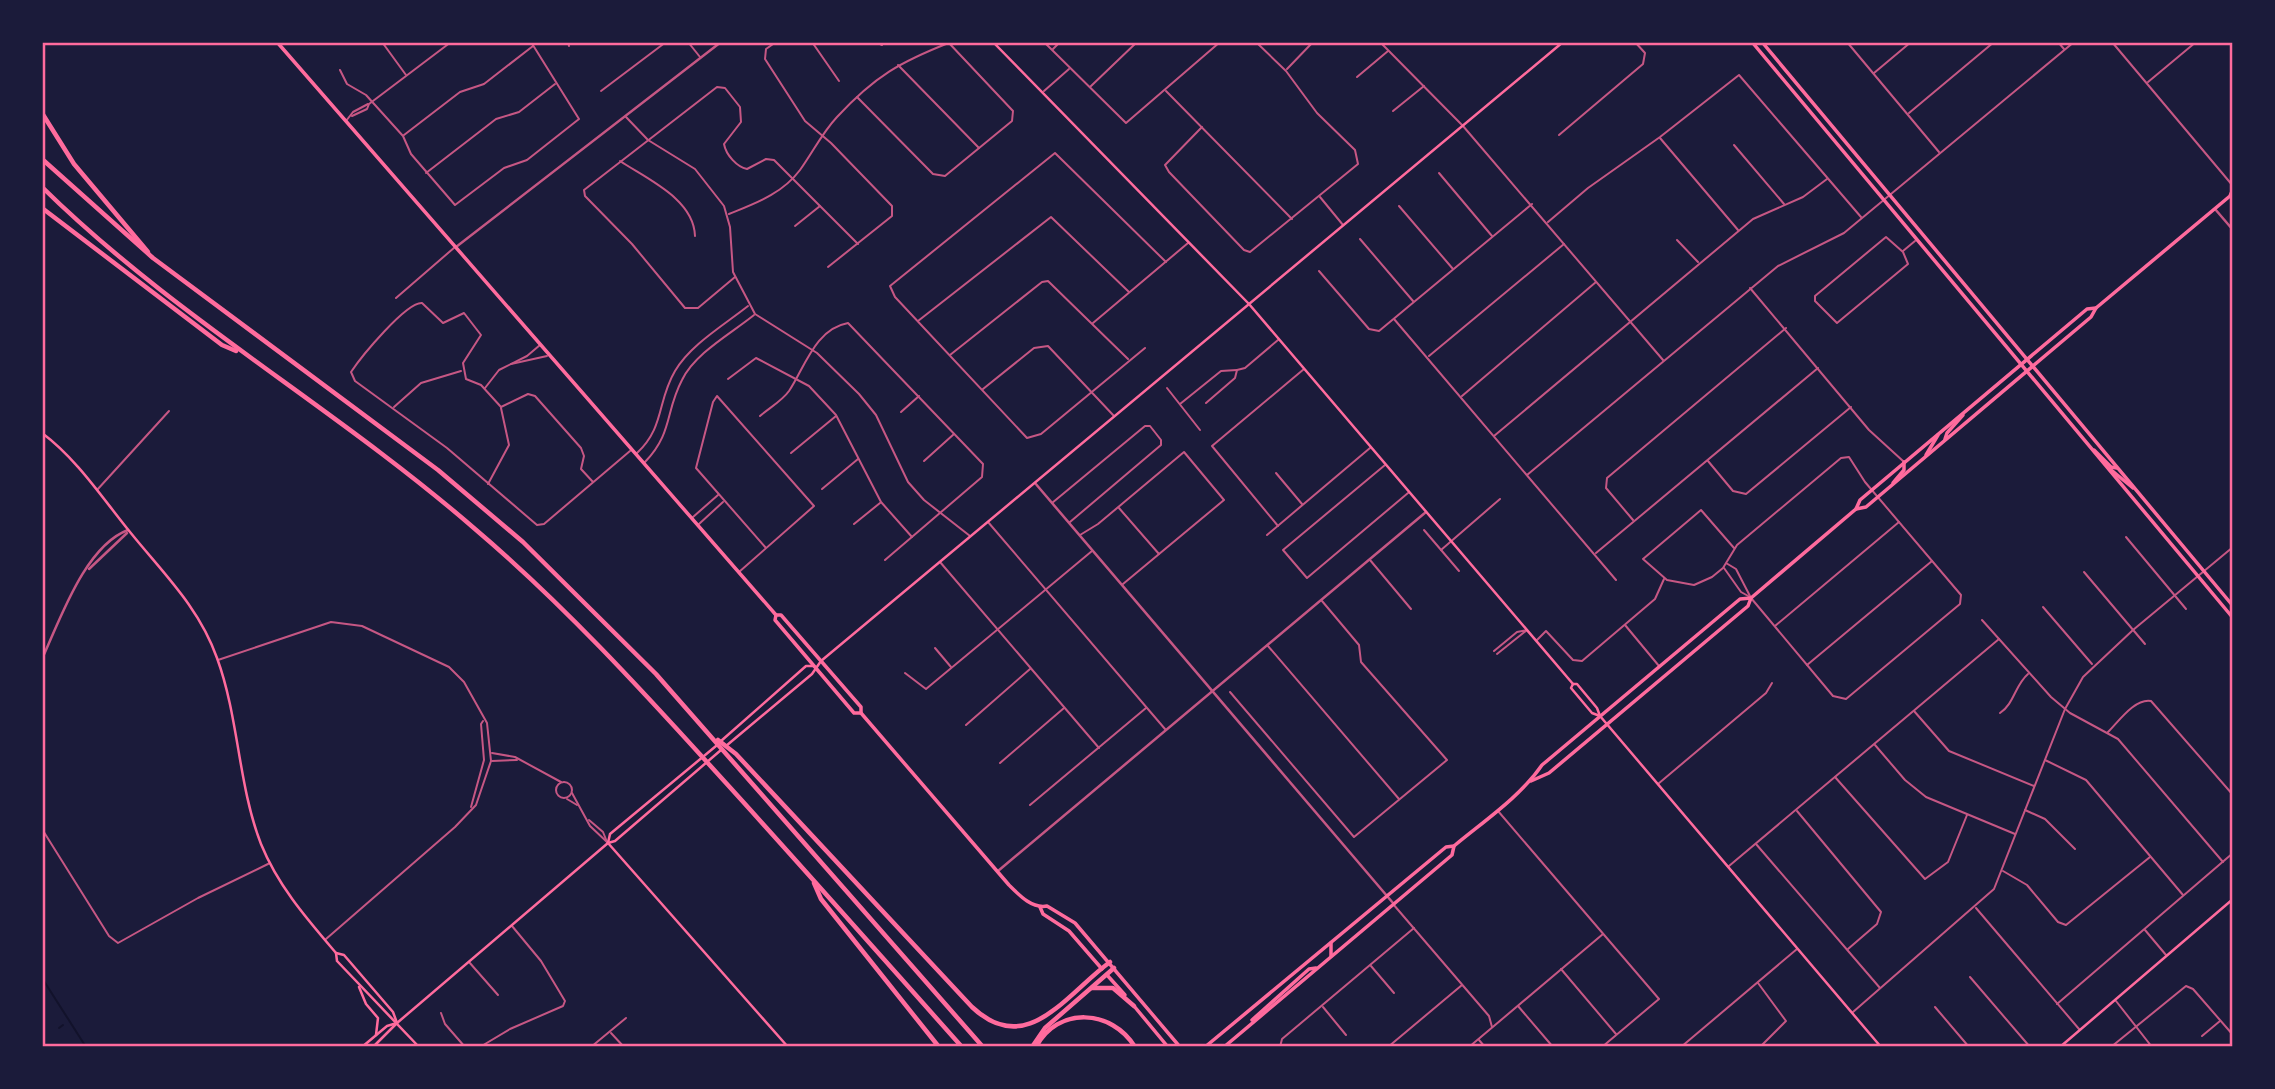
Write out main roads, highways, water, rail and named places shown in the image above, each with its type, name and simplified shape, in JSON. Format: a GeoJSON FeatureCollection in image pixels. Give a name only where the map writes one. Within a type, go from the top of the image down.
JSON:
{"type":"FeatureCollection","features":[{"type":"Feature","properties":{"kind":"highway"},"geometry":{"type":"LineString","coordinates":[[42,113],[74,164],[153,258]]}},
{"type":"Feature","properties":{"kind":"highway"},"geometry":{"type":"LineString","coordinates":[[42,159],[153,258],[438,470],[523,542],[611,626],[983,1047]]}},
{"type":"Feature","properties":{"kind":"highway"},"geometry":{"type":"LineString","coordinates":[[42,187],[175,303],[348,428],[438,497],[511,560],[647,695],[961,1047]]}},
{"type":"Feature","properties":{"kind":"highway"},"geometry":{"type":"LineString","coordinates":[[42,208],[222,345],[246,356]]}},
{"type":"Feature","properties":{"kind":"highway"},"geometry":{"type":"LineString","coordinates":[[708,733],[736,754],[849,878],[972,1007],[992,1023],[1013,1028],[1032,1025],[1110,962]]}},
{"type":"Feature","properties":{"kind":"highway"},"geometry":{"type":"LineString","coordinates":[[810,876],[821,899],[939,1047]]}},
{"type":"Feature","properties":{"kind":"highway"},"geometry":{"type":"LineString","coordinates":[[1034,1047],[1045,1028],[1114,968]]}},
{"type":"Feature","properties":{"kind":"highway"},"geometry":{"type":"LineString","coordinates":[[1091,988],[1113,988],[1134,1006]]}},
{"type":"Feature","properties":{"kind":"highway"},"geometry":{"type":"LineString","coordinates":[[1034,1047],[1055,1025],[1080,1017],[1113,1024],[1135,1047]]}},
{"type":"Feature","properties":{"kind":"main road"},"geometry":{"type":"LineString","coordinates":[[277,42],[776,615],[781,615],[861,707],[861,713],[998,872],[1018,894],[1040,907],[1047,906],[1065,915],[1110,962],[1180,1047]]}},
{"type":"Feature","properties":{"kind":"main road"},"geometry":{"type":"LineString","coordinates":[[993,42],[1249,304],[1573,684],[1583,691],[1600,716],[1881,1047]]}},
{"type":"Feature","properties":{"kind":"main road"},"geometry":{"type":"LineString","coordinates":[[608,843],[610,834],[806,666],[814,666],[821,661],[1563,42]]}},
{"type":"Feature","properties":{"kind":"main road"},"geometry":{"type":"LineString","coordinates":[[1752,42],[2233,618]]}},
{"type":"Feature","properties":{"kind":"main road"},"geometry":{"type":"LineString","coordinates":[[1762,42],[2233,606]]}},
{"type":"Feature","properties":{"kind":"main road"},"geometry":{"type":"LineString","coordinates":[[1856,509],[1866,508],[2093,316],[2096,308],[2232,196],[2233,188]]}},
{"type":"Feature","properties":{"kind":"main road"},"geometry":{"type":"LineString","coordinates":[[1939,266],[1945,261]]}},
{"type":"Feature","properties":{"kind":"main road"},"geometry":{"type":"LineString","coordinates":[[1531,781],[1549,773],[1748,606],[1751,598],[1856,509],[1860,500],[1938,433],[2087,309],[2096,308]]}},
{"type":"Feature","properties":{"kind":"main road"},"geometry":{"type":"LineString","coordinates":[[1945,441],[1947,433],[1966,411]]}},
{"type":"Feature","properties":{"kind":"main road"},"geometry":{"type":"LineString","coordinates":[[42,433],[96,491],[187,600],[218,660],[252,814],[270,863],[287,893],[336,953],[337,961],[387,1017],[397,1023],[419,1047]]}},
{"type":"Feature","properties":{"kind":"main road"},"geometry":{"type":"LineString","coordinates":[[1924,458],[1937,441],[1938,433]]}},
{"type":"Feature","properties":{"kind":"main road"},"geometry":{"type":"LineString","coordinates":[[2092,449],[2111,467],[2117,468]]}},
{"type":"Feature","properties":{"kind":"main road"},"geometry":{"type":"LineString","coordinates":[[1892,486],[1905,467],[1904,462]]}},
{"type":"Feature","properties":{"kind":"main road"},"geometry":{"type":"LineString","coordinates":[[2108,468],[2135,489]]}},
{"type":"Feature","properties":{"kind":"main road"},"geometry":{"type":"LineString","coordinates":[[1205,1047],[1446,847],[1454,846],[1497,810],[1531,781],[1542,765],[1740,599],[1751,598]]}},
{"type":"Feature","properties":{"kind":"main road"},"geometry":{"type":"LineString","coordinates":[[776,615],[775,620],[854,713],[861,713]]}},
{"type":"Feature","properties":{"kind":"main road"},"geometry":{"type":"LineString","coordinates":[[1694,638],[1700,646]]}},
{"type":"Feature","properties":{"kind":"main road"},"geometry":{"type":"LineString","coordinates":[[373,1047],[511,925],[812,674],[814,666]]}},
{"type":"Feature","properties":{"kind":"main road"},"geometry":{"type":"LineString","coordinates":[[1573,684],[1572,688],[1592,713],[1600,716]]}},
{"type":"Feature","properties":{"kind":"main road"},"geometry":{"type":"LineString","coordinates":[[608,843],[788,1047]]}},
{"type":"Feature","properties":{"kind":"main road"},"geometry":{"type":"LineString","coordinates":[[1224,1047],[1452,855],[1454,846]]}},
{"type":"Feature","properties":{"kind":"main road"},"geometry":{"type":"LineString","coordinates":[[2060,1047],[2233,899]]}},
{"type":"Feature","properties":{"kind":"main road"},"geometry":{"type":"LineString","coordinates":[[1040,907],[1043,915],[1069,931],[1168,1047]]}},
{"type":"Feature","properties":{"kind":"main road"},"geometry":{"type":"LineString","coordinates":[[1331,943],[1331,956]]}},
{"type":"Feature","properties":{"kind":"main road"},"geometry":{"type":"LineString","coordinates":[[336,953],[344,956],[393,1012],[397,1023]]}},
{"type":"Feature","properties":{"kind":"main road"},"geometry":{"type":"LineString","coordinates":[[1244,1030],[1284,990],[1309,969],[1318,967]]}},
{"type":"Feature","properties":{"kind":"main road"},"geometry":{"type":"LineString","coordinates":[[358,984],[366,1004],[379,1018],[376,1035]]}},
{"type":"Feature","properties":{"kind":"main road"},"geometry":{"type":"LineString","coordinates":[[1280,985],[1284,990]]}},
{"type":"Feature","properties":{"kind":"main road"},"geometry":{"type":"LineString","coordinates":[[362,1047],[387,1026],[397,1023]]}},
{"type":"Feature","properties":{"kind":"waterway"},"geometry":{"type":"LineString","coordinates":[[42,978],[86,1047]]}},
{"type":"Feature","properties":{"kind":"waterway"},"geometry":{"type":"LineString","coordinates":[[59,1028],[63,1025]]}}]}
